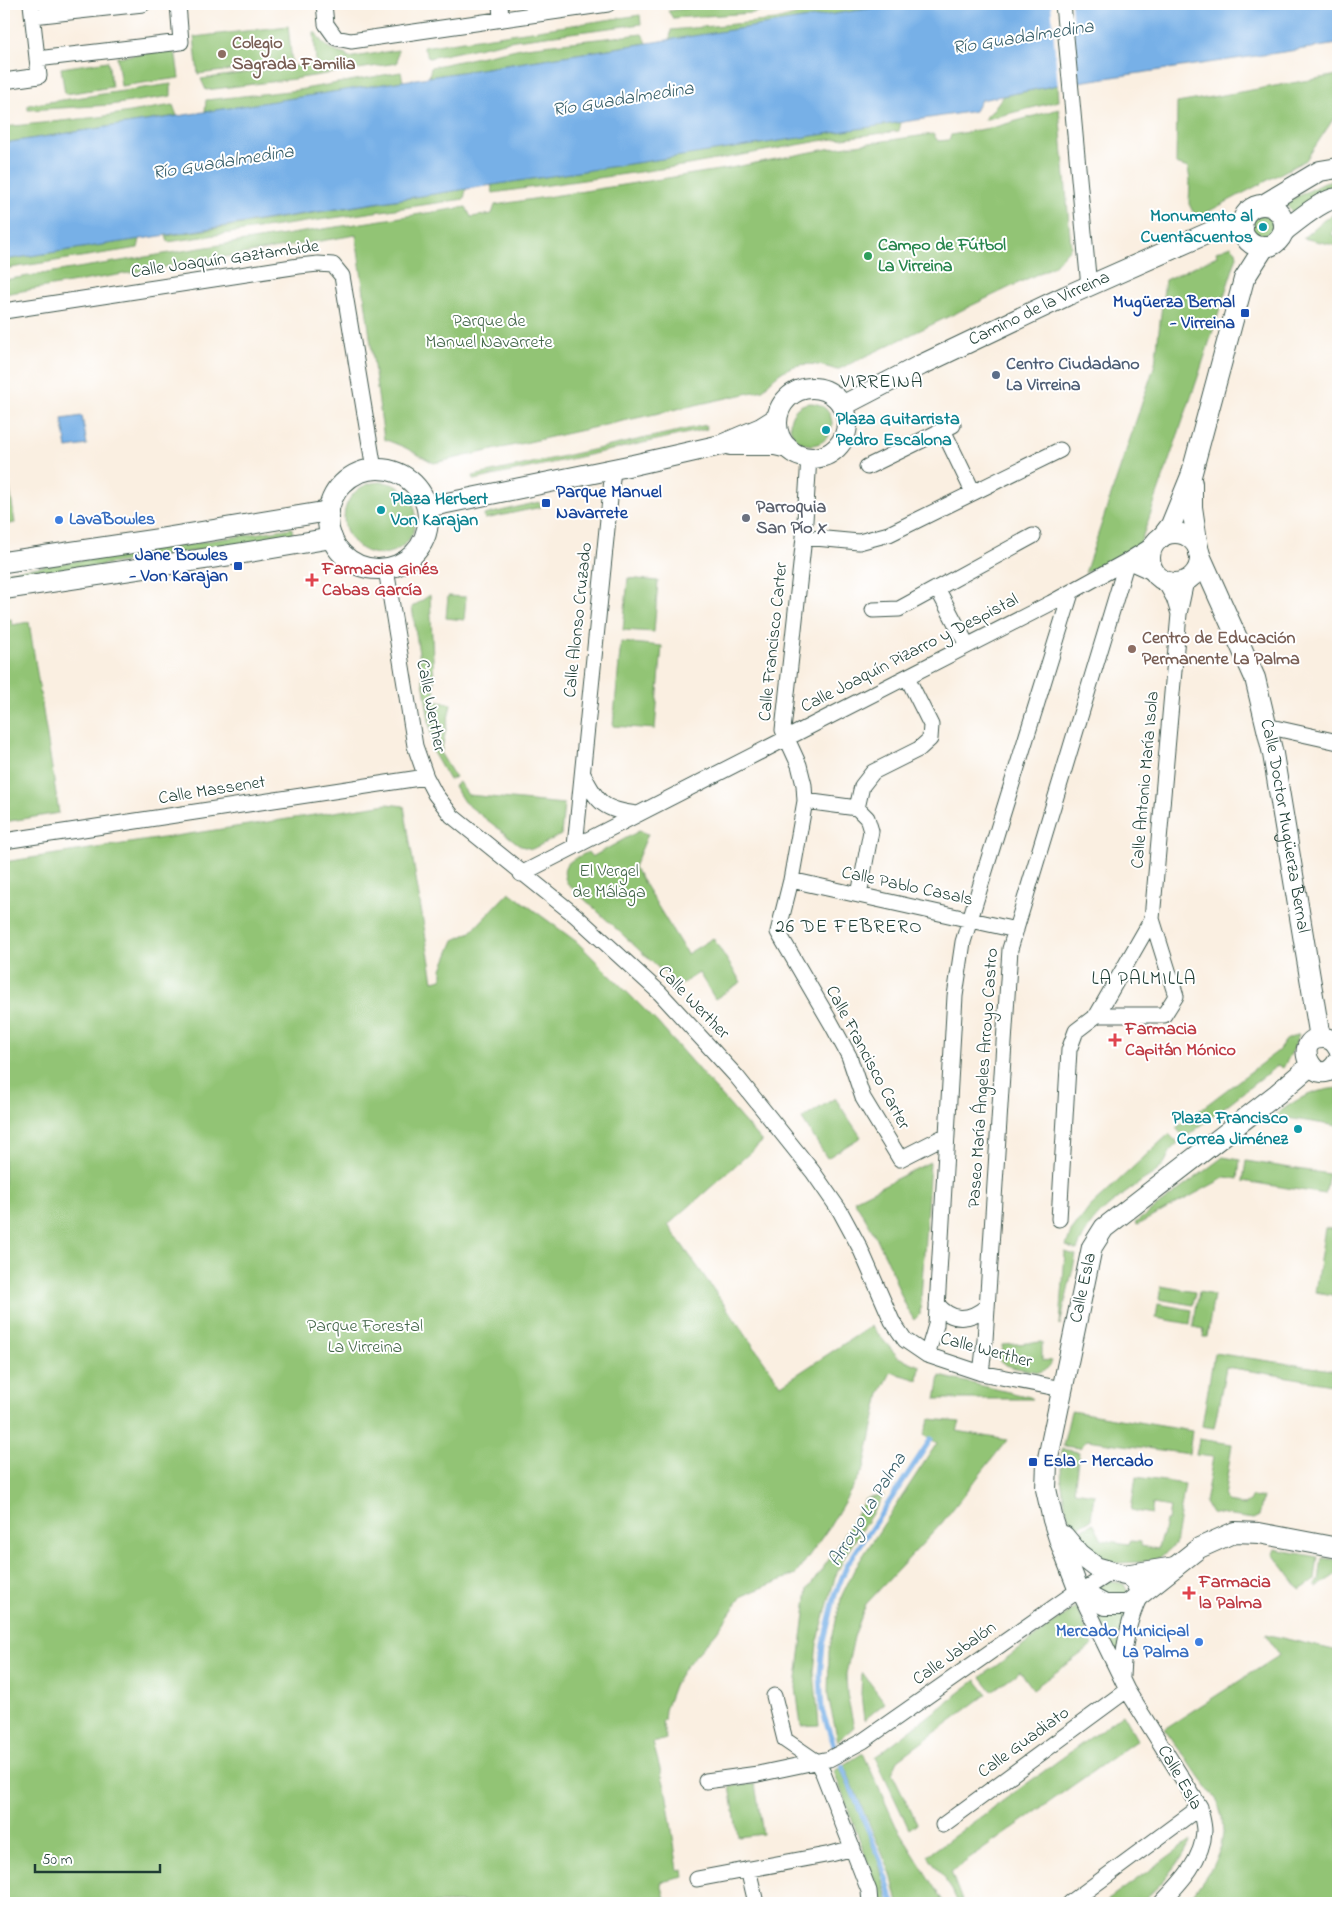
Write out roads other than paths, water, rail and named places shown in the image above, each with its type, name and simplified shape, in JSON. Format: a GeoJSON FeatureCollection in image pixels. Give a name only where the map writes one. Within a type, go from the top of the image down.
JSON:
{"type":"FeatureCollection","features":[{"type":"Feature","properties":{"kind":"main road"},"geometry":{"type":"LineString","coordinates":[[1338,168],[1320,171],[1248,212],[1243,228],[1246,238],[1250,242],[1265,246],[1276,242],[1283,232],[1333,198],[1338,198]]}},
{"type":"Feature","properties":{"kind":"main road"},"geometry":{"type":"LineString","coordinates":[[1263,205],[1275,209],[1280,214],[1283,219],[1283,232]]}},
{"type":"Feature","properties":{"kind":"main road","name":"Camino de la Virreina"},"geometry":{"type":"LineString","coordinates":[[842,406],[862,394],[978,338],[1215,230],[1243,228]]}},
{"type":"Feature","properties":{"kind":"main road","name":"Calle Doctor Mugüerza Bernal"},"geometry":{"type":"LineString","coordinates":[[1159,540],[1171,525],[1191,476],[1244,279],[1265,246]]}},
{"type":"Feature","properties":{"kind":"main road"},"geometry":{"type":"LineString","coordinates":[[721,445],[775,445],[788,448],[801,456],[825,455],[832,451],[843,438],[846,422],[842,406],[837,399],[822,390],[805,388],[797,391],[784,402],[777,418],[779,435],[788,448]]}},
{"type":"Feature","properties":{"kind":"main road"},"geometry":{"type":"LineString","coordinates":[[427,507],[721,445],[761,428],[777,418]]}},
{"type":"Feature","properties":{"kind":"main road"},"geometry":{"type":"LineString","coordinates":[[374,468],[392,471],[407,478],[418,489],[427,507],[428,523],[425,537],[417,551],[408,560],[386,569],[363,566],[344,556],[332,538],[328,525],[329,511],[334,495],[345,482],[359,472],[374,468]]}},
{"type":"Feature","properties":{"kind":"main road","name":"Calle Doctor Mugüerza Bernal"},"geometry":{"type":"LineString","coordinates":[[1191,476],[1192,507],[1199,551],[1254,678],[1273,754],[1320,1038]]}},
{"type":"Feature","properties":{"kind":"main road"},"geometry":{"type":"LineString","coordinates":[[4,562],[176,537],[329,511]]}},
{"type":"Feature","properties":{"kind":"main road"},"geometry":{"type":"LineString","coordinates":[[1168,534],[1182,534],[1191,539],[1199,551],[1198,569],[1188,580],[1178,583],[1160,577],[1151,560],[1152,550],[1159,540],[1168,534]]}},
{"type":"Feature","properties":{"kind":"main road"},"geometry":{"type":"LineString","coordinates":[[4,589],[246,553],[332,538]]}},
{"type":"Feature","properties":{"kind":"main road","name":"Calle Doctor Mugüerza Bernal"},"geometry":{"type":"LineString","coordinates":[[1188,580],[1229,619]]}},
{"type":"Feature","properties":{"kind":"main road"},"geometry":{"type":"LineString","coordinates":[[1338,1048],[1336,1043],[1328,1038],[1320,1038],[1312,1042],[1306,1049],[1306,1058],[1310,1066],[1318,1071],[1327,1071],[1335,1067],[1338,1061]]}},
{"type":"Feature","properties":{"kind":"main road","name":"Calle Esla"},"geometry":{"type":"LineString","coordinates":[[1079,1591],[1053,1520],[1046,1489],[1047,1463],[1095,1240],[1104,1228],[1277,1094],[1310,1066]]}},
{"type":"Feature","properties":{"kind":"main road","name":"Calle Esla"},"geometry":{"type":"LineString","coordinates":[[1053,1520],[1066,1540],[1079,1554],[1096,1567],[1118,1573]]}},
{"type":"Feature","properties":{"kind":"main road"},"geometry":{"type":"LineString","coordinates":[[1079,1591],[1105,1605],[1126,1605],[1140,1596],[1199,1548],[1235,1532],[1259,1533],[1338,1548]]}},
{"type":"Feature","properties":{"kind":"main road"},"geometry":{"type":"LineString","coordinates":[[1118,1573],[1176,1566]]}},
{"type":"Feature","properties":{"kind":"street"},"geometry":{"type":"LineString","coordinates":[[4,81],[39,76],[32,10],[143,4]]}},
{"type":"Feature","properties":{"kind":"street"},"geometry":{"type":"LineString","coordinates":[[37,59],[182,42],[178,4]]}},
{"type":"Feature","properties":{"kind":"street"},"geometry":{"type":"LineString","coordinates":[[324,4],[326,24],[336,38],[351,41],[608,4]]}},
{"type":"Feature","properties":{"kind":"street"},"geometry":{"type":"LineString","coordinates":[[500,4],[501,20]]}},
{"type":"Feature","properties":{"kind":"street"},"geometry":{"type":"LineString","coordinates":[[1063,4],[1089,287]]}},
{"type":"Feature","properties":{"kind":"street","name":"Calle Joaquín Gaztambide"},"geometry":{"type":"LineString","coordinates":[[4,311],[299,266],[333,265],[342,276],[374,468]]}},
{"type":"Feature","properties":{"kind":"street"},"geometry":{"type":"LineString","coordinates":[[867,467],[948,428],[972,492]]}},
{"type":"Feature","properties":{"kind":"street"},"geometry":{"type":"LineString","coordinates":[[804,537],[859,542],[888,534],[1060,450]]}},
{"type":"Feature","properties":{"kind":"street","name":"Calle Francisco Carter"},"geometry":{"type":"LineString","coordinates":[[809,457],[804,537],[783,730],[799,765],[804,785],[805,801],[791,880],[778,932],[849,1056],[863,1098],[900,1159],[947,1135]]}},
{"type":"Feature","properties":{"kind":"street","name":"Calle Alonso Cruzado"},"geometry":{"type":"LineString","coordinates":[[575,846],[613,469]]}},
{"type":"Feature","properties":{"kind":"street"},"geometry":{"type":"LineString","coordinates":[[873,610],[898,609],[1033,536]]}},
{"type":"Feature","properties":{"kind":"street","name":"Calle Joaquín Pizarro y Despistal"},"geometry":{"type":"LineString","coordinates":[[521,874],[1071,593],[1159,540]]}},
{"type":"Feature","properties":{"kind":"street"},"geometry":{"type":"LineString","coordinates":[[1127,561],[1160,577]]}},
{"type":"Feature","properties":{"kind":"street","name":"Paseo María Ángeles Arroyo Castro"},"geometry":{"type":"LineString","coordinates":[[980,1373],[985,1340],[1010,948],[1127,561]]}},
{"type":"Feature","properties":{"kind":"street","name":"Calle Werther"},"geometry":{"type":"LineString","coordinates":[[386,569],[415,746],[426,777],[435,794],[452,816],[521,874],[576,916],[660,993],[737,1077],[813,1172],[840,1211],[864,1257],[892,1320],[905,1340],[927,1355],[980,1373],[1062,1390]]}},
{"type":"Feature","properties":{"kind":"street","name":"Calle Antonio María Isola"},"geometry":{"type":"LineString","coordinates":[[1160,577],[1174,598],[1179,614]]}},
{"type":"Feature","properties":{"kind":"street","name":"Calle Antonio María Isola"},"geometry":{"type":"LineString","coordinates":[[1152,919],[1179,614],[1188,580]]}},
{"type":"Feature","properties":{"kind":"street"},"geometry":{"type":"LineString","coordinates":[[937,588],[967,645]]}},
{"type":"Feature","properties":{"kind":"street","name":"Paseo María Ángeles Arroyo Castro"},"geometry":{"type":"LineString","coordinates":[[927,1355],[936,1325],[956,996],[963,942],[1071,593]]}},
{"type":"Feature","properties":{"kind":"street"},"geometry":{"type":"LineString","coordinates":[[857,808],[862,786],[873,772],[919,749],[930,739],[932,725],[907,677]]}},
{"type":"Feature","properties":{"kind":"street"},"geometry":{"type":"LineString","coordinates":[[1266,726],[1338,742]]}},
{"type":"Feature","properties":{"kind":"street"},"geometry":{"type":"LineString","coordinates":[[582,774],[590,790],[602,805],[617,812],[637,814]]}},
{"type":"Feature","properties":{"kind":"street","name":"Calle Massenet"},"geometry":{"type":"LineString","coordinates":[[4,841],[426,777]]}},
{"type":"Feature","properties":{"kind":"street"},"geometry":{"type":"LineString","coordinates":[[805,801],[857,808],[867,818],[871,831],[859,895]]}},
{"type":"Feature","properties":{"kind":"street","name":"Calle Pablo Casals"},"geometry":{"type":"LineString","coordinates":[[791,880],[1016,930]]}},
{"type":"Feature","properties":{"kind":"street"},"geometry":{"type":"LineString","coordinates":[[1097,1015],[1164,1015],[1176,996],[1152,919]]}},
{"type":"Feature","properties":{"kind":"street"},"geometry":{"type":"LineString","coordinates":[[1059,1219],[1069,1050],[1076,1031],[1097,1015],[1152,919]]}},
{"type":"Feature","properties":{"kind":"street"},"geometry":{"type":"LineString","coordinates":[[937,1304],[948,1315],[963,1319],[971,1317],[986,1307]]}},
{"type":"Feature","properties":{"kind":"street","name":"Calle Jabalón"},"geometry":{"type":"LineString","coordinates":[[706,1781],[758,1774],[817,1762],[829,1759],[863,1742],[1079,1591],[1118,1573]]}},
{"type":"Feature","properties":{"kind":"street","name":"Calle Esla"},"geometry":{"type":"LineString","coordinates":[[1118,1573],[1133,1583],[1140,1596]]}},
{"type":"Feature","properties":{"kind":"street","name":"Calle Esla"},"geometry":{"type":"LineString","coordinates":[[1079,1591],[1124,1684],[1200,1808],[1204,1830],[1202,1846],[1189,1873],[1161,1903]]}},
{"type":"Feature","properties":{"kind":"street"},"geometry":{"type":"LineString","coordinates":[[1124,1684],[1123,1657],[1131,1615],[1140,1596]]}},
{"type":"Feature","properties":{"kind":"street","name":"Calle Guadiato"},"geometry":{"type":"LineString","coordinates":[[943,1825],[1124,1684]]}},
{"type":"Feature","properties":{"kind":"street"},"geometry":{"type":"LineString","coordinates":[[774,1696],[786,1740],[817,1762],[853,1848],[869,1891],[870,1903]]}},
{"type":"Feature","properties":{"kind":"street"},"geometry":{"type":"LineString","coordinates":[[1070,1903],[1200,1808]]}},
{"type":"Feature","properties":{"kind":"street"},"geometry":{"type":"LineString","coordinates":[[697,1879],[831,1854],[853,1848]]}},
{"type":"Feature","properties":{"kind":"street"},"geometry":{"type":"LineString","coordinates":[[748,1869],[756,1903]]}},
{"type":"Feature","properties":{"kind":"water","name":"Río Guadalmedina"},"geometry":{"type":"Polygon","coordinates":[[[899,4],[1338,4],[1338,44],[1058,85],[981,100],[975,111],[4,260],[4,143],[899,4]]]}},
{"type":"Feature","properties":{"kind":"water"},"geometry":{"type":"Polygon","coordinates":[[[82,416],[87,445],[67,448],[62,419],[82,416]]]}},
{"type":"Feature","properties":{"kind":"waterway","name":"Arroyo La Palma"},"geometry":{"type":"LineString","coordinates":[[834,1745],[822,1710],[820,1675],[823,1645],[835,1595],[847,1565],[931,1439]]}},
{"type":"Feature","properties":{"kind":"waterway","name":"Arroyo La Palma"},"geometry":{"type":"LineString","coordinates":[[842,1766],[883,1867],[893,1903]]}},
{"type":"Feature","properties":{"kind":"place","name":"Colegio Sagrada Familia"},"geometry":{"type":"Point","coordinates":[222,54]}},
{"type":"Feature","properties":{"kind":"place","name":"Monumento al Cuentacuentos"},"geometry":{"type":"Point","coordinates":[1263,227]}},
{"type":"Feature","properties":{"kind":"place","name":"Campo de Fútbol La Virreina"},"geometry":{"type":"Point","coordinates":[868,256]}},
{"type":"Feature","properties":{"kind":"place","name":"Mugüerza Bernal - Virreina"},"geometry":{"type":"Point","coordinates":[1245,313]}},
{"type":"Feature","properties":{"kind":"place","name":"Centro Ciudadano La Virreina"},"geometry":{"type":"Point","coordinates":[996,375]}},
{"type":"Feature","properties":{"kind":"place","name":"Plaza Guitarrista Pedro Escalona"},"geometry":{"type":"Point","coordinates":[826,430]}},
{"type":"Feature","properties":{"kind":"place","name":"Parque Manuel Navarrete"},"geometry":{"type":"Point","coordinates":[546,503]}},
{"type":"Feature","properties":{"kind":"place","name":"Plaza Herbert Von Karajan"},"geometry":{"type":"Point","coordinates":[381,510]}},
{"type":"Feature","properties":{"kind":"place","name":"Parroquia San Pío X"},"geometry":{"type":"Point","coordinates":[746,518]}},
{"type":"Feature","properties":{"kind":"place","name":"LavaBowles"},"geometry":{"type":"Point","coordinates":[59,520]}},
{"type":"Feature","properties":{"kind":"place","name":"Jane Bowles - Von Karajan"},"geometry":{"type":"Point","coordinates":[238,566]}},
{"type":"Feature","properties":{"kind":"place","name":"Farmacia Ginés Cabas García"},"geometry":{"type":"Point","coordinates":[312,580]}},
{"type":"Feature","properties":{"kind":"place","name":"Centro de Educación Permanente La Palma"},"geometry":{"type":"Point","coordinates":[1132,649]}},
{"type":"Feature","properties":{"kind":"place","name":"Farmacia Capitán Mónico"},"geometry":{"type":"Point","coordinates":[1115,1040]}},
{"type":"Feature","properties":{"kind":"place","name":"Plaza Francisco Correa Jiménez"},"geometry":{"type":"Point","coordinates":[1298,1129]}},
{"type":"Feature","properties":{"kind":"place","name":"Esla - Mercado"},"geometry":{"type":"Point","coordinates":[1033,1462]}},
{"type":"Feature","properties":{"kind":"place","name":"Farmacia la Palma"},"geometry":{"type":"Point","coordinates":[1189,1593]}},
{"type":"Feature","properties":{"kind":"place","name":"Mercado Municipal La Palma"},"geometry":{"type":"Point","coordinates":[1199,1642]}},
{"type":"Feature","properties":{"kind":"district","name":"VIRREINA"},"geometry":{"type":"Point","coordinates":[882,382]}},
{"type":"Feature","properties":{"kind":"district","name":"26 DE FEBRERO"},"geometry":{"type":"Point","coordinates":[849,927]}},
{"type":"Feature","properties":{"kind":"district","name":"LA PALMILLA"},"geometry":{"type":"Point","coordinates":[1144,979]}},
{"type":"Feature","properties":{"kind":"park label","name":"Parque de Manuel Navarrete"},"geometry":{"type":"Point","coordinates":[489,332]}},
{"type":"Feature","properties":{"kind":"park label","name":"El Vergel de Málaga"},"geometry":{"type":"Point","coordinates":[609,882]}},
{"type":"Feature","properties":{"kind":"park label","name":"Parque Forestal La Virreina"},"geometry":{"type":"Point","coordinates":[365,1337]}}]}
